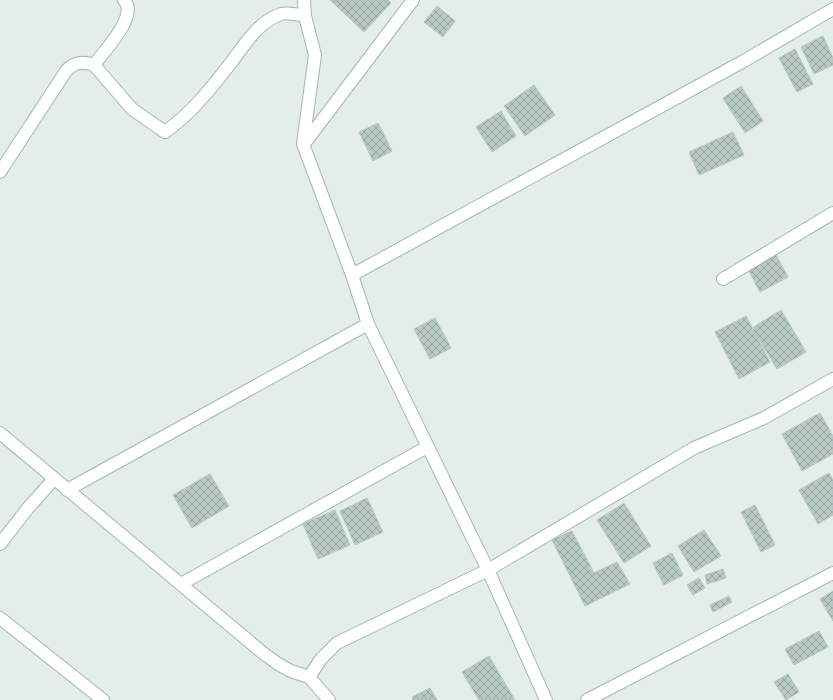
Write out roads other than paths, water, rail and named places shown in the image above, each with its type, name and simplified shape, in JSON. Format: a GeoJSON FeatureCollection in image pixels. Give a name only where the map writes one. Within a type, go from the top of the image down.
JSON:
{"type":"FeatureCollection","features":[{"type":"Feature","properties":{"kind":"street"},"geometry":{"type":"LineString","coordinates":[[94,65],[127,20],[129,10],[124,0]]}},
{"type":"Feature","properties":{"kind":"street"},"geometry":{"type":"LineString","coordinates":[[304,0],[315,55],[303,144],[352,275],[368,324],[488,570],[546,700]]}},
{"type":"Feature","properties":{"kind":"street"},"geometry":{"type":"LineString","coordinates":[[303,144],[413,0]]}},
{"type":"Feature","properties":{"kind":"street"},"geometry":{"type":"LineString","coordinates":[[352,275],[742,62],[833,9]]}},
{"type":"Feature","properties":{"kind":"street"},"geometry":{"type":"LineString","coordinates":[[0,172],[72,64],[86,62],[94,65],[132,109],[165,132],[194,107],[248,38],[265,24],[282,14],[306,16]]}},
{"type":"Feature","properties":{"kind":"street"},"geometry":{"type":"LineString","coordinates":[[723,279],[833,213]]}},
{"type":"Feature","properties":{"kind":"street"},"geometry":{"type":"LineString","coordinates":[[66,490],[368,324]]}},
{"type":"Feature","properties":{"kind":"street"},"geometry":{"type":"LineString","coordinates":[[308,677],[321,659],[337,643],[488,570],[694,448],[764,418],[833,379]]}},
{"type":"Feature","properties":{"kind":"street"},"geometry":{"type":"LineString","coordinates":[[0,433],[66,490],[278,664],[291,671],[308,677],[329,700]]}},
{"type":"Feature","properties":{"kind":"street"},"geometry":{"type":"LineString","coordinates":[[181,584],[427,447]]}},
{"type":"Feature","properties":{"kind":"street"},"geometry":{"type":"LineString","coordinates":[[0,544],[28,508],[54,479]]}},
{"type":"Feature","properties":{"kind":"street"},"geometry":{"type":"LineString","coordinates":[[587,700],[833,573]]}},
{"type":"Feature","properties":{"kind":"street"},"geometry":{"type":"LineString","coordinates":[[0,618],[103,700]]}}]}
